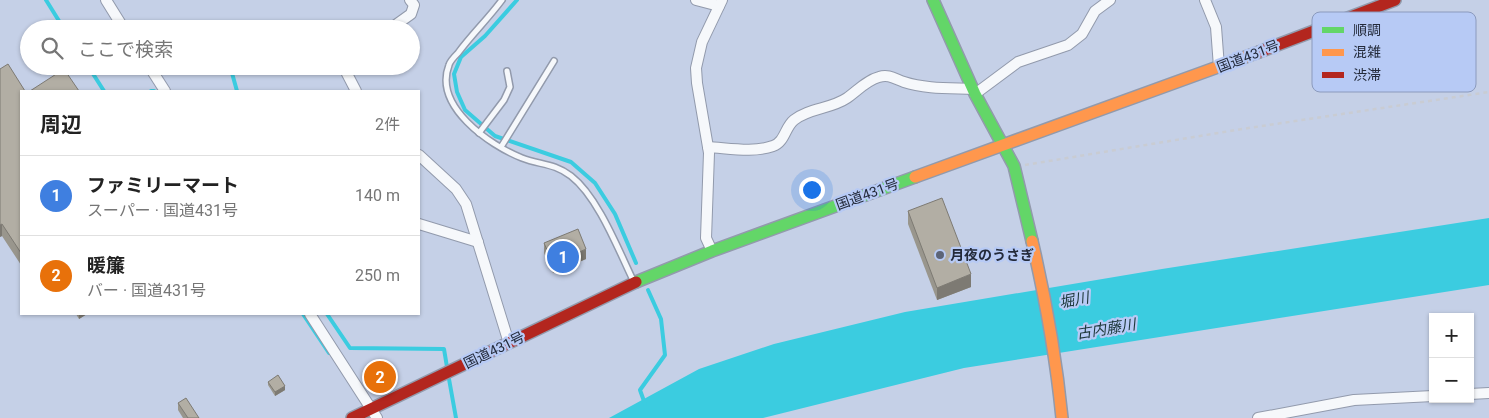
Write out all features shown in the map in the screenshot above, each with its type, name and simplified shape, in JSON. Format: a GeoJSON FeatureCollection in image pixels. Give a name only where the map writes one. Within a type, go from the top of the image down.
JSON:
{"type":"FeatureCollection","features":[{"type":"Feature","properties":{"kind":"main road"},"geometry":{"type":"LineString","coordinates":[[933,0],[974,92],[1014,166],[1042,284],[1056,359],[1062,418]]}},
{"type":"Feature","properties":{"kind":"main road","name":"国道431号"},"geometry":{"type":"LineString","coordinates":[[1363,12],[1395,0]]}},
{"type":"Feature","properties":{"kind":"main road","name":"国道431号"},"geometry":{"type":"LineString","coordinates":[[352,418],[374,414],[509,343],[634,283],[712,251],[1312,32]]}},
{"type":"Feature","properties":{"kind":"street"},"geometry":{"type":"LineString","coordinates":[[106,0],[118,20]]}},
{"type":"Feature","properties":{"kind":"street"},"geometry":{"type":"LineString","coordinates":[[403,20],[411,14],[414,5],[410,0]]}},
{"type":"Feature","properties":{"kind":"street"},"geometry":{"type":"LineString","coordinates":[[696,0],[721,3],[702,42],[696,68],[708,147],[706,238],[712,251]]}},
{"type":"Feature","properties":{"kind":"street"},"geometry":{"type":"LineString","coordinates":[[708,147],[759,149],[774,146],[780,142],[791,122],[802,114],[840,101],[878,77],[890,76],[913,84],[974,92],[1018,62],[1068,45],[1082,34],[1095,11],[1110,0]]}},
{"type":"Feature","properties":{"kind":"street"},"geometry":{"type":"LineString","coordinates":[[1205,0],[1216,27],[1219,67]]}},
{"type":"Feature","properties":{"kind":"street"},"geometry":{"type":"LineString","coordinates":[[155,75],[164,90]]}},
{"type":"Feature","properties":{"kind":"street"},"geometry":{"type":"LineString","coordinates":[[348,75],[355,90]]}},
{"type":"Feature","properties":{"kind":"street"},"geometry":{"type":"LineString","coordinates":[[420,156],[456,189],[466,204],[509,343]]}},
{"type":"Feature","properties":{"kind":"street"},"geometry":{"type":"LineString","coordinates":[[420,224],[478,242]]}},
{"type":"Feature","properties":{"kind":"street"},"geometry":{"type":"LineString","coordinates":[[311,315],[374,414]]}},
{"type":"Feature","properties":{"kind":"street"},"geometry":{"type":"LineString","coordinates":[[1474,394],[1489,393]]}},
{"type":"Feature","properties":{"kind":"street"},"geometry":{"type":"LineString","coordinates":[[1258,418],[1354,400],[1429,396]]}},
{"type":"Feature","properties":{"kind":"lane"},"geometry":{"type":"LineString","coordinates":[[502,0],[449,64],[447,75],[448,95],[455,108],[485,139],[520,157],[537,163],[557,166],[572,177],[587,193],[606,225],[634,283]]}},
{"type":"Feature","properties":{"kind":"lane"},"geometry":{"type":"LineString","coordinates":[[500,147],[554,61]]}},
{"type":"Feature","properties":{"kind":"lane"},"geometry":{"type":"LineString","coordinates":[[479,133],[504,100],[510,87],[507,72]]}},
{"type":"Feature","properties":{"kind":"path"},"geometry":{"type":"LineString","coordinates":[[1014,166],[1489,92]]}},
{"type":"Feature","properties":{"kind":"water"},"geometry":{"type":"Polygon","coordinates":[[[1489,218],[1489,285],[964,368],[763,418],[609,418],[699,369],[774,344],[905,312],[1162,269],[1489,218]]]}},
{"type":"Feature","properties":{"kind":"building"},"geometry":{"type":"Polygon","coordinates":[[[8,64],[24,90],[20,90],[20,251],[2,224],[0,225],[0,69],[8,64]]]}},
{"type":"Feature","properties":{"kind":"building"},"geometry":{"type":"Polygon","coordinates":[[[55,75],[68,75],[78,90],[32,90],[55,75]]]}},
{"type":"Feature","properties":{"kind":"building","name":"月夜のうさぎ"},"geometry":{"type":"Polygon","coordinates":[[[942,198],[971,274],[937,288],[908,211],[942,198]]]}},
{"type":"Feature","properties":{"kind":"building"},"geometry":{"type":"Polygon","coordinates":[[[578,229],[586,249],[553,264],[544,243],[578,229]]]}},
{"type":"Feature","properties":{"kind":"building"},"geometry":{"type":"Polygon","coordinates":[[[278,375],[285,386],[275,392],[268,382],[278,375]]]}},
{"type":"Feature","properties":{"kind":"building"},"geometry":{"type":"Polygon","coordinates":[[[186,398],[199,418],[188,418],[178,403],[186,398]]]}},
{"type":"Feature","properties":{"kind":"waterway"},"geometry":{"type":"LineString","coordinates":[[46,0],[58,20]]}},
{"type":"Feature","properties":{"kind":"waterway"},"geometry":{"type":"LineString","coordinates":[[517,0],[485,36],[461,57],[454,74],[457,92],[465,110],[495,136],[571,162],[595,183],[615,214],[636,263]]}},
{"type":"Feature","properties":{"kind":"waterway"},"geometry":{"type":"LineString","coordinates":[[94,75],[103,90]]}},
{"type":"Feature","properties":{"kind":"waterway"},"geometry":{"type":"LineString","coordinates":[[233,75],[237,90]]}},
{"type":"Feature","properties":{"kind":"waterway"},"geometry":{"type":"LineString","coordinates":[[645,404],[640,390],[665,355],[661,319],[648,290]]}},
{"type":"Feature","properties":{"kind":"waterway"},"geometry":{"type":"LineString","coordinates":[[304,315],[329,353]]}},
{"type":"Feature","properties":{"kind":"waterway"},"geometry":{"type":"LineString","coordinates":[[328,315],[350,348],[444,349],[447,367]]}},
{"type":"Feature","properties":{"kind":"waterway"},"geometry":{"type":"LineString","coordinates":[[449,379],[456,418]]}},
{"type":"Feature","properties":{"kind":"traffic: fast"},"geometry":{"type":"LineString","coordinates":[[933,0],[975,94],[1014,166],[1032,241]]}},
{"type":"Feature","properties":{"kind":"traffic: fast"},"geometry":{"type":"LineString","coordinates":[[636,282],[712,251],[915,177]]}},
{"type":"Feature","properties":{"kind":"traffic: slow"},"geometry":{"type":"LineString","coordinates":[[915,177],[1259,52]]}},
{"type":"Feature","properties":{"kind":"traffic: slow"},"geometry":{"type":"LineString","coordinates":[[1032,241],[1050,329],[1062,418]]}},
{"type":"Feature","properties":{"kind":"traffic: jam"},"geometry":{"type":"LineString","coordinates":[[1364,12],[1395,0]]}},
{"type":"Feature","properties":{"kind":"traffic: jam"},"geometry":{"type":"LineString","coordinates":[[1259,52],[1312,32]]}},
{"type":"Feature","properties":{"kind":"traffic: jam"},"geometry":{"type":"LineString","coordinates":[[352,418],[636,282]]}},
{"type":"Feature","properties":{"kind":"place","name":"月夜のうさぎ"},"geometry":{"type":"Point","coordinates":[940,255]}},
{"type":"Feature","properties":{"kind":"place","name":"ファミリーマート"},"geometry":{"type":"Point","coordinates":[563,257]}},
{"type":"Feature","properties":{"kind":"place","name":"暖簾"},"geometry":{"type":"Point","coordinates":[380,377]}},
{"type":"Feature","properties":{"kind":"water label","name":"堀川"},"geometry":{"type":"Point","coordinates":[1074,300]}},
{"type":"Feature","properties":{"kind":"water label","name":"古内藤川"},"geometry":{"type":"Point","coordinates":[1106,329]}}]}
